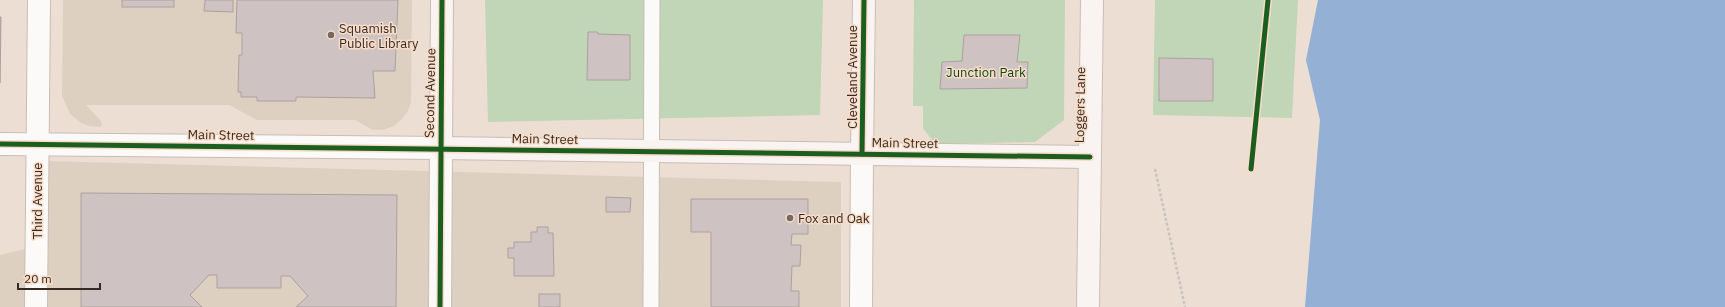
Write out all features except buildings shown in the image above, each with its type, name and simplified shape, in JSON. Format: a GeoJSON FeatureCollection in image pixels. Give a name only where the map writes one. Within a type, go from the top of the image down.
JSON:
{"type":"FeatureCollection","features":[{"type":"Feature","properties":{"kind":"street","name":"Third Avenue"},"geometry":{"type":"LineString","coordinates":[[36,307],[39,0]]}},
{"type":"Feature","properties":{"kind":"street","name":"Second Avenue"},"geometry":{"type":"LineString","coordinates":[[440,307],[442,0]]}},
{"type":"Feature","properties":{"kind":"street","name":"Cleveland Avenue"},"geometry":{"type":"LineString","coordinates":[[861,307],[864,0]]}},
{"type":"Feature","properties":{"kind":"street","name":"Loggers Lane"},"geometry":{"type":"LineString","coordinates":[[1088,307],[1092,0]]}},
{"type":"Feature","properties":{"kind":"street","name":"Main Street"},"geometry":{"type":"LineString","coordinates":[[0,144],[441,148],[1090,157]]}},
{"type":"Feature","properties":{"kind":"lane"},"geometry":{"type":"LineString","coordinates":[[651,307],[652,0]]}},
{"type":"Feature","properties":{"kind":"path"},"geometry":{"type":"LineString","coordinates":[[1155,169],[1185,307]]}},
{"type":"Feature","properties":{"kind":"shaded area"},"geometry":{"type":"Polygon","coordinates":[[[63,0],[412,0],[411,102],[408,111],[402,119],[394,126],[383,130],[373,130],[355,120],[257,120],[229,105],[86,105],[101,121],[102,125],[100,127],[89,126],[81,123],[70,114],[62,96],[63,0]]]}},
{"type":"Feature","properties":{"kind":"shaded area"},"geometry":{"type":"Polygon","coordinates":[[[46,161],[841,182],[841,307],[0,307],[0,255],[33,247],[46,161]]]}},
{"type":"Feature","properties":{"kind":"green space"},"geometry":{"type":"Polygon","coordinates":[[[485,0],[823,0],[820,115],[488,122],[485,0]]]}},
{"type":"Feature","properties":{"kind":"green space","name":"Junction Park"},"geometry":{"type":"Polygon","coordinates":[[[914,0],[1065,0],[1064,120],[1035,142],[935,144],[923,128],[923,106],[913,106],[914,0]]]}},
{"type":"Feature","properties":{"kind":"green space"},"geometry":{"type":"Polygon","coordinates":[[[1155,0],[1298,0],[1292,118],[1153,115],[1155,0]]]}},
{"type":"Feature","properties":{"kind":"water"},"geometry":{"type":"Polygon","coordinates":[[[1318,0],[1725,0],[1725,307],[1305,307],[1320,120],[1306,60],[1318,0]]]}},
{"type":"Feature","properties":{"kind":"cycle path"},"geometry":{"type":"LineString","coordinates":[[440,307],[442,0]]}},
{"type":"Feature","properties":{"kind":"cycle path"},"geometry":{"type":"LineString","coordinates":[[862,154],[864,0]]}},
{"type":"Feature","properties":{"kind":"cycle path"},"geometry":{"type":"LineString","coordinates":[[1251,169],[1268,0]]}},
{"type":"Feature","properties":{"kind":"cycle path"},"geometry":{"type":"LineString","coordinates":[[0,144],[1090,157]]}},
{"type":"Feature","properties":{"kind":"place","name":"Squamish Public Library"},"geometry":{"type":"Point","coordinates":[331,35]}},
{"type":"Feature","properties":{"kind":"place","name":"Fox and Oak"},"geometry":{"type":"Point","coordinates":[790,218]}}]}
